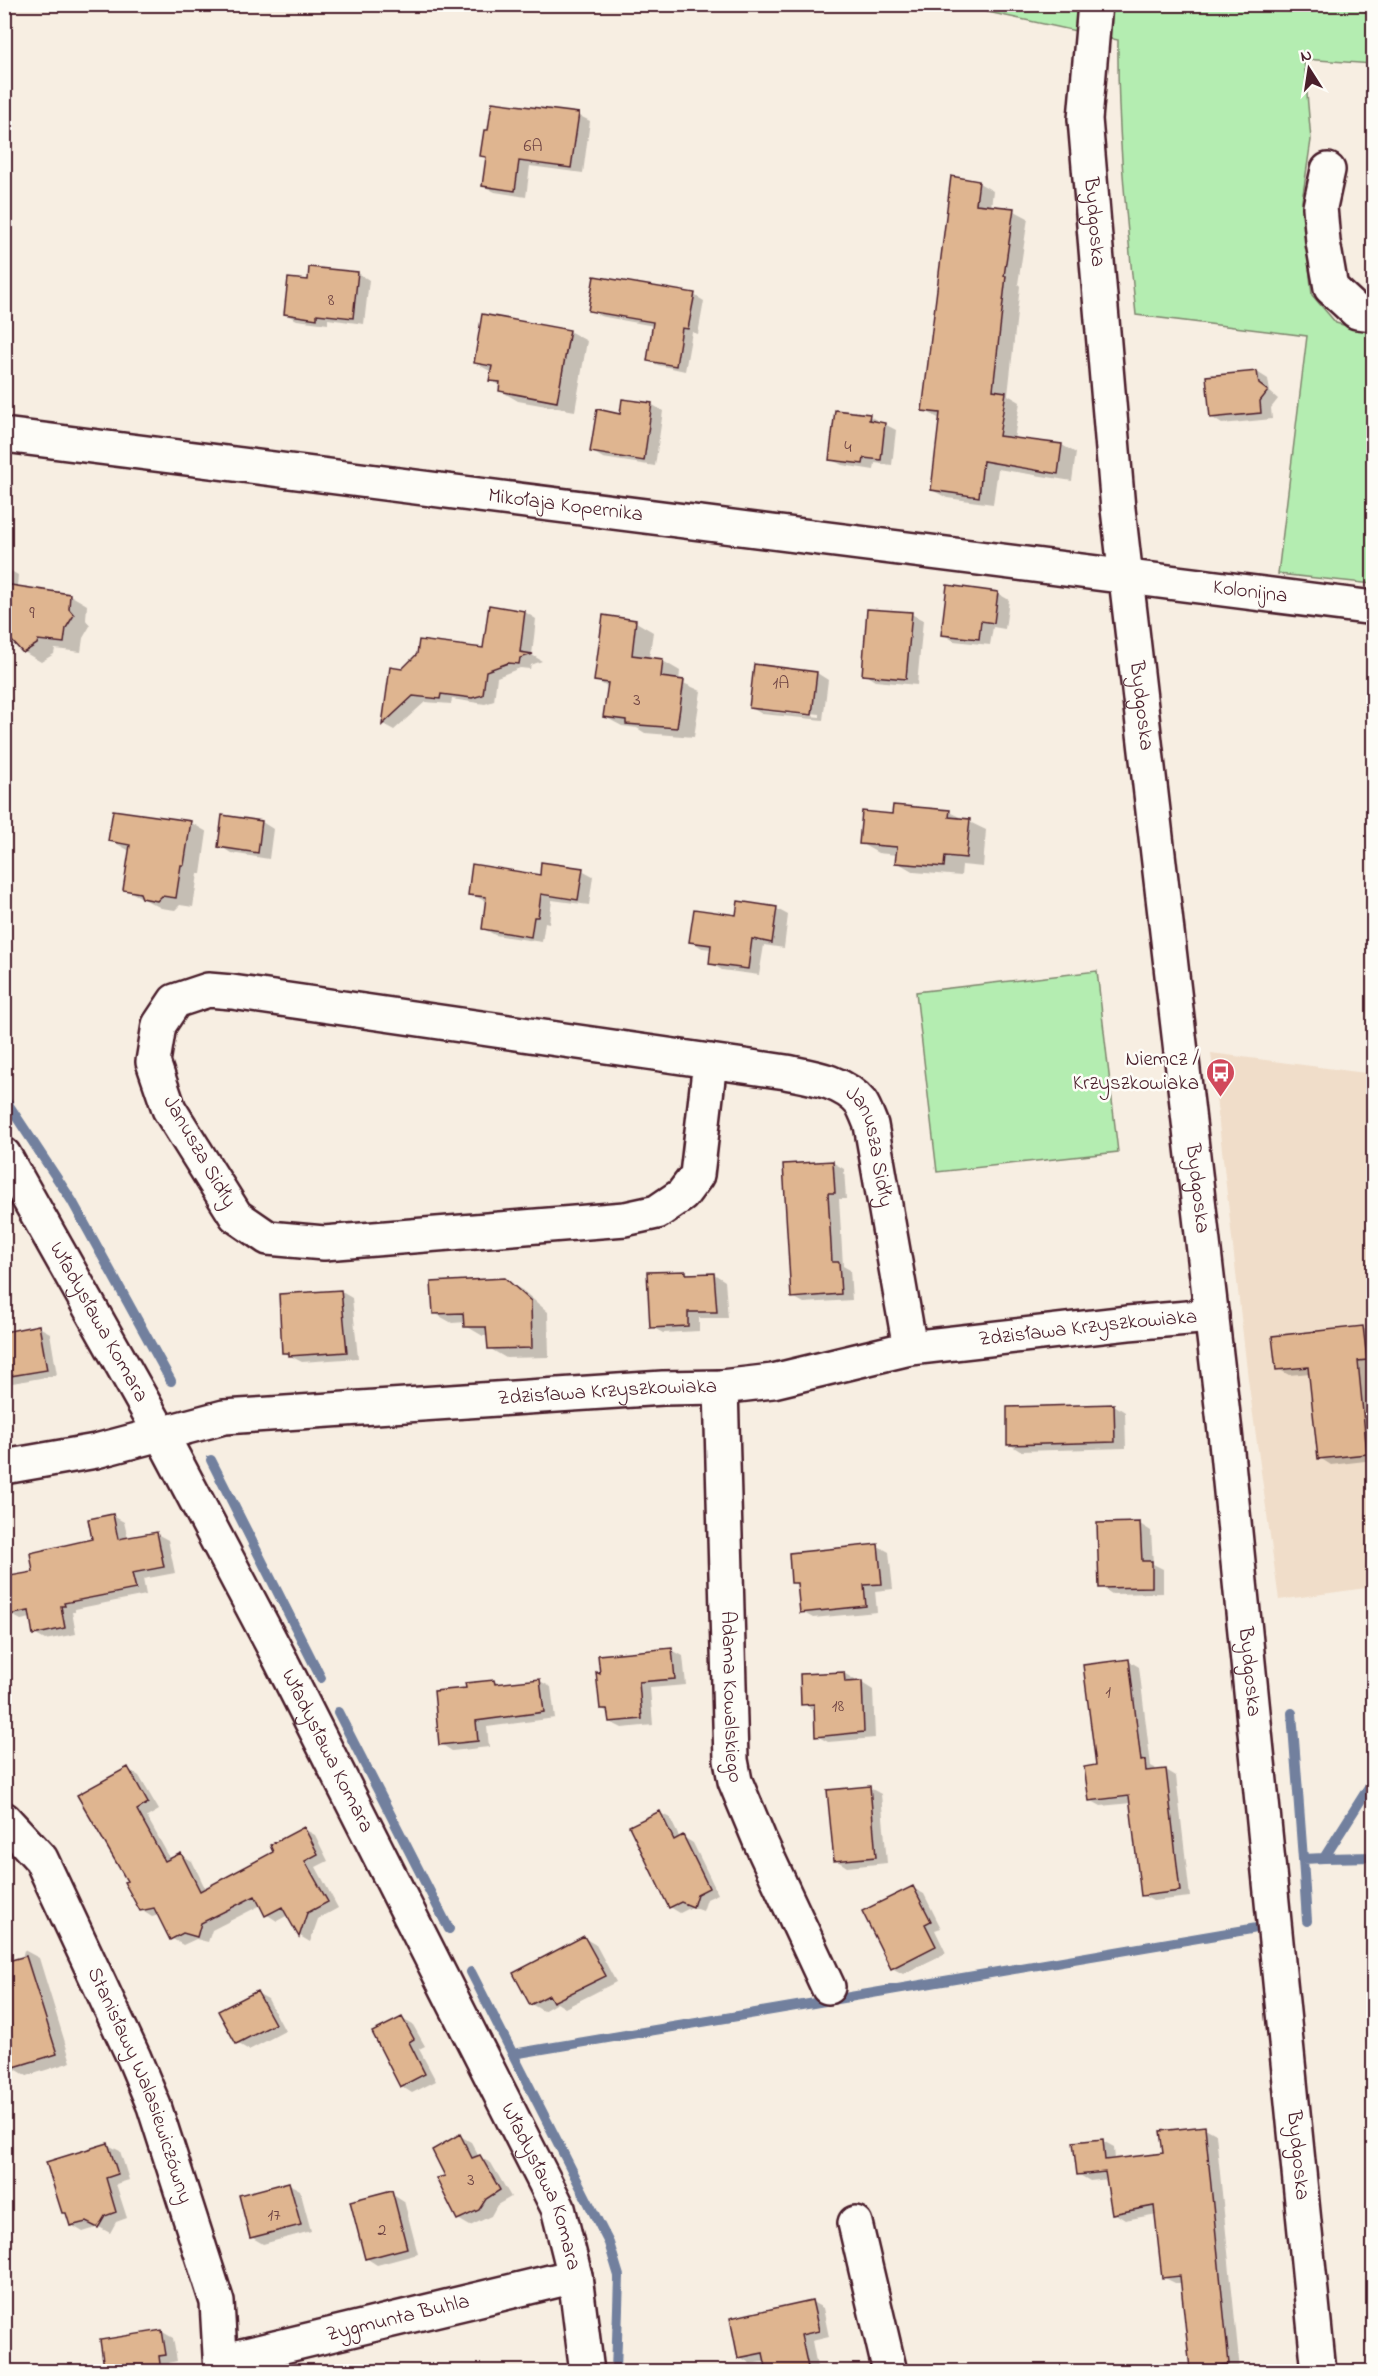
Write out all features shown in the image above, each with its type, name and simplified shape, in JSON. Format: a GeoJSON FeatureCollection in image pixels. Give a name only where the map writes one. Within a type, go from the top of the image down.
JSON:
{"type":"FeatureCollection","features":[{"type":"Feature","properties":{"kind":"street","name":"Bydgoska"},"geometry":{"type":"LineString","coordinates":[[1095,4],[1085,119],[1125,576],[1212,1316],[1319,2372]]}},
{"type":"Feature","properties":{"kind":"street"},"geometry":{"type":"LineString","coordinates":[[1328,171],[1320,207],[1331,288],[1357,312],[1374,314]]}},
{"type":"Feature","properties":{"kind":"street","name":"Mikołaja Kopernika"},"geometry":{"type":"LineString","coordinates":[[4,435],[1125,576]]}},
{"type":"Feature","properties":{"kind":"street","name":"Kolonijna"},"geometry":{"type":"LineString","coordinates":[[1125,576],[1374,608]]}},
{"type":"Feature","properties":{"kind":"street","name":"Janusza Sidły"},"geometry":{"type":"LineString","coordinates":[[710,1061],[697,1175],[682,1195],[657,1212],[625,1219],[324,1243],[268,1238],[236,1216],[169,1109],[153,1062],[159,1025],[175,1001],[208,990],[232,992],[710,1061],[815,1077],[840,1087],[861,1103],[871,1125],[910,1348]]}},
{"type":"Feature","properties":{"kind":"street","name":"Władysława Komara"},"geometry":{"type":"LineString","coordinates":[[4,1155],[160,1432],[280,1659],[558,2208],[575,2276],[587,2372]]}},
{"type":"Feature","properties":{"kind":"street","name":"Zdzisława Krzyszkowiaka"},"geometry":{"type":"LineString","coordinates":[[4,1467],[96,1451],[160,1432],[224,1417],[663,1388],[721,1387],[773,1381],[910,1348],[1117,1324],[1212,1316]]}},
{"type":"Feature","properties":{"kind":"street","name":"Adama Kowalskiego"},"geometry":{"type":"LineString","coordinates":[[721,1387],[731,1760],[735,1781],[760,1841],[828,1987]]}},
{"type":"Feature","properties":{"kind":"street","name":"Stanisławy Walasiewiczówny"},"geometry":{"type":"LineString","coordinates":[[4,1819],[41,1859],[154,2106],[217,2302],[221,2366]]}},
{"type":"Feature","properties":{"kind":"street"},"geometry":{"type":"LineString","coordinates":[[855,2223],[890,2372]]}},
{"type":"Feature","properties":{"kind":"street","name":"Zygmunta Buhla"},"geometry":{"type":"LineString","coordinates":[[221,2366],[575,2276]]}},
{"type":"Feature","properties":{"kind":"shaded area"},"geometry":{"type":"Polygon","coordinates":[[[1211,1053],[1373,1074],[1373,1587],[1279,1600],[1248,1379],[1211,1053]]]}},
{"type":"Feature","properties":{"kind":"green space"},"geometry":{"type":"Polygon","coordinates":[[[955,5],[1373,5],[1373,64],[1304,59],[1311,140],[1302,201],[1312,295],[1336,323],[1373,333],[1373,584],[1278,574],[1307,336],[1136,315],[1121,144],[1118,40],[955,5]]]}},
{"type":"Feature","properties":{"kind":"green space"},"geometry":{"type":"Polygon","coordinates":[[[1097,971],[1118,1152],[937,1172],[916,992],[1097,971]]]}},
{"type":"Feature","properties":{"kind":"building"},"geometry":{"type":"Polygon","coordinates":[[[492,102],[579,113],[571,168],[519,161],[515,191],[482,186],[486,157],[480,156],[484,130],[488,130],[492,102]]]}},
{"type":"Feature","properties":{"kind":"building"},"geometry":{"type":"Polygon","coordinates":[[[951,176],[979,181],[976,204],[1014,208],[1004,276],[1006,276],[993,390],[1006,392],[999,436],[1062,444],[1058,474],[983,461],[979,497],[931,490],[940,413],[922,411],[951,176]]]}},
{"type":"Feature","properties":{"kind":"building"},"geometry":{"type":"Polygon","coordinates":[[[309,267],[358,272],[353,318],[317,314],[317,319],[284,314],[288,278],[308,280],[309,267]]]}},
{"type":"Feature","properties":{"kind":"building"},"geometry":{"type":"Polygon","coordinates":[[[594,276],[695,293],[688,329],[682,328],[676,366],[647,361],[653,322],[588,311],[594,276]]]}},
{"type":"Feature","properties":{"kind":"building"},"geometry":{"type":"Polygon","coordinates":[[[482,314],[570,330],[557,402],[499,391],[500,382],[489,381],[492,366],[474,363],[482,314]]]}},
{"type":"Feature","properties":{"kind":"building"},"geometry":{"type":"Polygon","coordinates":[[[1257,371],[1259,384],[1268,391],[1260,401],[1261,413],[1210,418],[1206,376],[1257,371]]]}},
{"type":"Feature","properties":{"kind":"building"},"geometry":{"type":"Polygon","coordinates":[[[622,399],[652,403],[644,461],[590,452],[597,409],[620,414],[622,399]]]}},
{"type":"Feature","properties":{"kind":"building"},"geometry":{"type":"Polygon","coordinates":[[[835,410],[870,414],[869,420],[885,423],[881,460],[864,458],[863,464],[829,460],[835,410]]]}},
{"type":"Feature","properties":{"kind":"building"},"geometry":{"type":"Polygon","coordinates":[[[4,584],[70,594],[69,609],[74,615],[66,628],[64,643],[38,640],[37,644],[23,653],[4,629],[4,584]]]}},
{"type":"Feature","properties":{"kind":"building"},"geometry":{"type":"Polygon","coordinates":[[[947,585],[998,592],[994,623],[981,621],[979,639],[941,635],[947,585]]]}},
{"type":"Feature","properties":{"kind":"building"},"geometry":{"type":"Polygon","coordinates":[[[489,605],[525,611],[520,652],[533,654],[520,658],[519,664],[508,663],[486,671],[483,695],[472,698],[441,694],[440,699],[413,696],[382,725],[390,667],[402,669],[417,654],[419,640],[483,648],[489,605]]]}},
{"type":"Feature","properties":{"kind":"building"},"geometry":{"type":"Polygon","coordinates":[[[867,609],[912,612],[906,679],[862,675],[867,609]]]}},
{"type":"Feature","properties":{"kind":"building"},"geometry":{"type":"Polygon","coordinates":[[[603,615],[636,620],[632,655],[663,659],[661,677],[684,680],[677,728],[626,724],[626,720],[603,717],[608,683],[594,681],[603,615]]]}},
{"type":"Feature","properties":{"kind":"building"},"geometry":{"type":"Polygon","coordinates":[[[754,664],[817,672],[812,715],[749,708],[754,664]]]}},
{"type":"Feature","properties":{"kind":"building"},"geometry":{"type":"Polygon","coordinates":[[[893,805],[950,810],[949,817],[970,819],[966,858],[945,856],[944,867],[895,863],[897,847],[859,844],[862,811],[892,814],[893,805]]]}},
{"type":"Feature","properties":{"kind":"building"},"geometry":{"type":"Polygon","coordinates":[[[113,810],[191,821],[176,898],[162,896],[157,901],[142,898],[140,893],[123,890],[130,845],[108,841],[113,810]]]}},
{"type":"Feature","properties":{"kind":"building"},"geometry":{"type":"Polygon","coordinates":[[[222,815],[262,821],[258,853],[218,847],[222,815]]]}},
{"type":"Feature","properties":{"kind":"building"},"geometry":{"type":"Polygon","coordinates":[[[541,862],[583,868],[578,900],[541,894],[538,917],[534,917],[531,937],[482,929],[486,897],[468,895],[472,864],[540,875],[541,862]]]}},
{"type":"Feature","properties":{"kind":"building"},"geometry":{"type":"Polygon","coordinates":[[[738,901],[777,907],[772,943],[752,939],[748,969],[709,964],[711,945],[689,942],[694,909],[736,915],[738,901]]]}},
{"type":"Feature","properties":{"kind":"building"},"geometry":{"type":"Polygon","coordinates":[[[833,1161],[835,1193],[828,1193],[832,1262],[839,1262],[841,1294],[791,1298],[783,1164],[833,1161]]]}},
{"type":"Feature","properties":{"kind":"building"},"geometry":{"type":"Polygon","coordinates":[[[686,1271],[686,1274],[714,1273],[717,1312],[688,1312],[688,1326],[650,1328],[647,1272],[686,1271]]]}},
{"type":"Feature","properties":{"kind":"building"},"geometry":{"type":"Polygon","coordinates":[[[505,1278],[531,1301],[532,1348],[488,1349],[486,1327],[464,1327],[463,1313],[433,1314],[431,1282],[505,1278]]]}},
{"type":"Feature","properties":{"kind":"building"},"geometry":{"type":"Polygon","coordinates":[[[341,1290],[347,1352],[289,1356],[289,1353],[282,1353],[279,1294],[341,1290]]]}},
{"type":"Feature","properties":{"kind":"building"},"geometry":{"type":"Polygon","coordinates":[[[39,1325],[47,1370],[4,1377],[4,1332],[39,1325]]]}},
{"type":"Feature","properties":{"kind":"building"},"geometry":{"type":"Polygon","coordinates":[[[1363,1326],[1367,1360],[1358,1361],[1367,1454],[1318,1459],[1308,1367],[1276,1370],[1272,1336],[1363,1326]]]}},
{"type":"Feature","properties":{"kind":"building"},"geometry":{"type":"Polygon","coordinates":[[[1114,1404],[1115,1442],[1007,1445],[1007,1407],[1114,1404]]]}},
{"type":"Feature","properties":{"kind":"building"},"geometry":{"type":"Polygon","coordinates":[[[113,1514],[118,1539],[157,1532],[164,1567],[132,1573],[136,1589],[64,1603],[65,1606],[61,1606],[65,1628],[33,1635],[29,1611],[8,1615],[4,1577],[33,1572],[30,1553],[92,1539],[88,1519],[113,1514]]]}},
{"type":"Feature","properties":{"kind":"building"},"geometry":{"type":"Polygon","coordinates":[[[1140,1522],[1142,1561],[1152,1561],[1152,1587],[1099,1588],[1097,1523],[1140,1522]]]}},
{"type":"Feature","properties":{"kind":"building"},"geometry":{"type":"Polygon","coordinates":[[[878,1544],[882,1584],[864,1585],[866,1606],[800,1613],[797,1583],[791,1583],[789,1553],[878,1544]]]}},
{"type":"Feature","properties":{"kind":"building"},"geometry":{"type":"Polygon","coordinates":[[[672,1648],[675,1679],[639,1682],[642,1719],[609,1722],[607,1709],[600,1709],[596,1672],[600,1674],[598,1655],[672,1648]]]}},
{"type":"Feature","properties":{"kind":"building"},"geometry":{"type":"Polygon","coordinates":[[[1129,1659],[1141,1761],[1145,1760],[1146,1771],[1166,1769],[1180,1891],[1141,1896],[1129,1796],[1089,1801],[1084,1767],[1096,1765],[1083,1665],[1129,1659]]]}},
{"type":"Feature","properties":{"kind":"building"},"geometry":{"type":"Polygon","coordinates":[[[844,1672],[845,1682],[862,1681],[864,1732],[815,1737],[814,1704],[801,1705],[800,1674],[844,1672]]]}},
{"type":"Feature","properties":{"kind":"building"},"geometry":{"type":"Polygon","coordinates":[[[540,1679],[544,1712],[476,1721],[478,1741],[439,1745],[434,1691],[466,1688],[465,1683],[494,1680],[495,1684],[540,1679]]]}},
{"type":"Feature","properties":{"kind":"building"},"geometry":{"type":"Polygon","coordinates":[[[128,1767],[148,1803],[137,1810],[165,1861],[181,1853],[200,1891],[273,1852],[270,1845],[304,1827],[318,1854],[305,1861],[328,1902],[307,1913],[299,1937],[282,1907],[265,1916],[255,1896],[201,1923],[197,1937],[183,1933],[170,1940],[154,1908],[140,1911],[124,1882],[127,1881],[77,1795],[128,1767]]]}},
{"type":"Feature","properties":{"kind":"building"},"geometry":{"type":"Polygon","coordinates":[[[870,1786],[876,1857],[834,1861],[827,1790],[870,1786]]]}},
{"type":"Feature","properties":{"kind":"building"},"geometry":{"type":"Polygon","coordinates":[[[660,1811],[674,1840],[683,1835],[709,1888],[697,1894],[693,1907],[681,1902],[669,1908],[629,1826],[660,1811]]]}},
{"type":"Feature","properties":{"kind":"building"},"geometry":{"type":"Polygon","coordinates":[[[913,1886],[931,1921],[925,1924],[936,1946],[891,1969],[862,1911],[913,1886]]]}},
{"type":"Feature","properties":{"kind":"building"},"geometry":{"type":"Polygon","coordinates":[[[584,1936],[606,1976],[553,2002],[549,1995],[530,2005],[513,1973],[584,1936]]]}},
{"type":"Feature","properties":{"kind":"building"},"geometry":{"type":"Polygon","coordinates":[[[26,1956],[57,2054],[11,2068],[4,2046],[4,1962],[26,1956]]]}},
{"type":"Feature","properties":{"kind":"building"},"geometry":{"type":"Polygon","coordinates":[[[257,1991],[275,2024],[236,2044],[218,2011],[257,1991]]]}},
{"type":"Feature","properties":{"kind":"building"},"geometry":{"type":"Polygon","coordinates":[[[402,2017],[414,2039],[409,2042],[425,2074],[400,2087],[372,2032],[402,2017]]]}},
{"type":"Feature","properties":{"kind":"building"},"geometry":{"type":"Polygon","coordinates":[[[1205,2126],[1229,2364],[1190,2369],[1180,2276],[1162,2278],[1154,2206],[1112,2214],[1105,2172],[1077,2175],[1073,2142],[1103,2139],[1105,2160],[1163,2153],[1160,2131],[1205,2126]]]}},
{"type":"Feature","properties":{"kind":"building"},"geometry":{"type":"Polygon","coordinates":[[[460,2134],[472,2158],[480,2155],[500,2190],[486,2199],[479,2210],[457,2220],[436,2178],[445,2176],[432,2150],[460,2134]]]}},
{"type":"Feature","properties":{"kind":"building"},"geometry":{"type":"Polygon","coordinates":[[[108,2143],[118,2174],[106,2178],[116,2212],[105,2216],[98,2228],[86,2222],[70,2226],[66,2213],[62,2213],[46,2162],[108,2143]]]}},
{"type":"Feature","properties":{"kind":"building"},"geometry":{"type":"Polygon","coordinates":[[[289,2182],[301,2225],[250,2238],[239,2195],[289,2182]]]}},
{"type":"Feature","properties":{"kind":"building"},"geometry":{"type":"Polygon","coordinates":[[[392,2190],[407,2248],[365,2259],[350,2201],[392,2190]]]}},
{"type":"Feature","properties":{"kind":"building"},"geometry":{"type":"Polygon","coordinates":[[[812,2300],[819,2331],[801,2335],[809,2372],[767,2372],[763,2353],[738,2358],[730,2318],[812,2300]]]}},
{"type":"Feature","properties":{"kind":"building"},"geometry":{"type":"Polygon","coordinates":[[[162,2330],[166,2355],[159,2356],[161,2372],[109,2372],[108,2366],[104,2367],[100,2340],[162,2330]]]}},
{"type":"Feature","properties":{"kind":"waterway"},"geometry":{"type":"LineString","coordinates":[[4,1098],[72,1201],[171,1381]]}},
{"type":"Feature","properties":{"kind":"waterway"},"geometry":{"type":"LineString","coordinates":[[211,1460],[321,1678]]}},
{"type":"Feature","properties":{"kind":"waterway"},"geometry":{"type":"LineString","coordinates":[[338,1712],[449,1929]]}},
{"type":"Feature","properties":{"kind":"waterway"},"geometry":{"type":"LineString","coordinates":[[1292,1713],[1303,1859]]}},
{"type":"Feature","properties":{"kind":"waterway"},"geometry":{"type":"LineString","coordinates":[[1307,1921],[1303,1859],[1324,1858],[1374,1779]]}},
{"type":"Feature","properties":{"kind":"waterway"},"geometry":{"type":"LineString","coordinates":[[1324,1858],[1374,1857]]}},
{"type":"Feature","properties":{"kind":"waterway"},"geometry":{"type":"LineString","coordinates":[[513,2054],[1257,1928]]}},
{"type":"Feature","properties":{"kind":"waterway"},"geometry":{"type":"LineString","coordinates":[[471,1972],[609,2243],[619,2276],[616,2372]]}},
{"type":"Feature","properties":{"kind":"place","name":"Niemcz / Krzyszkowiaka"},"geometry":{"type":"Point","coordinates":[1220,1098]}}]}
